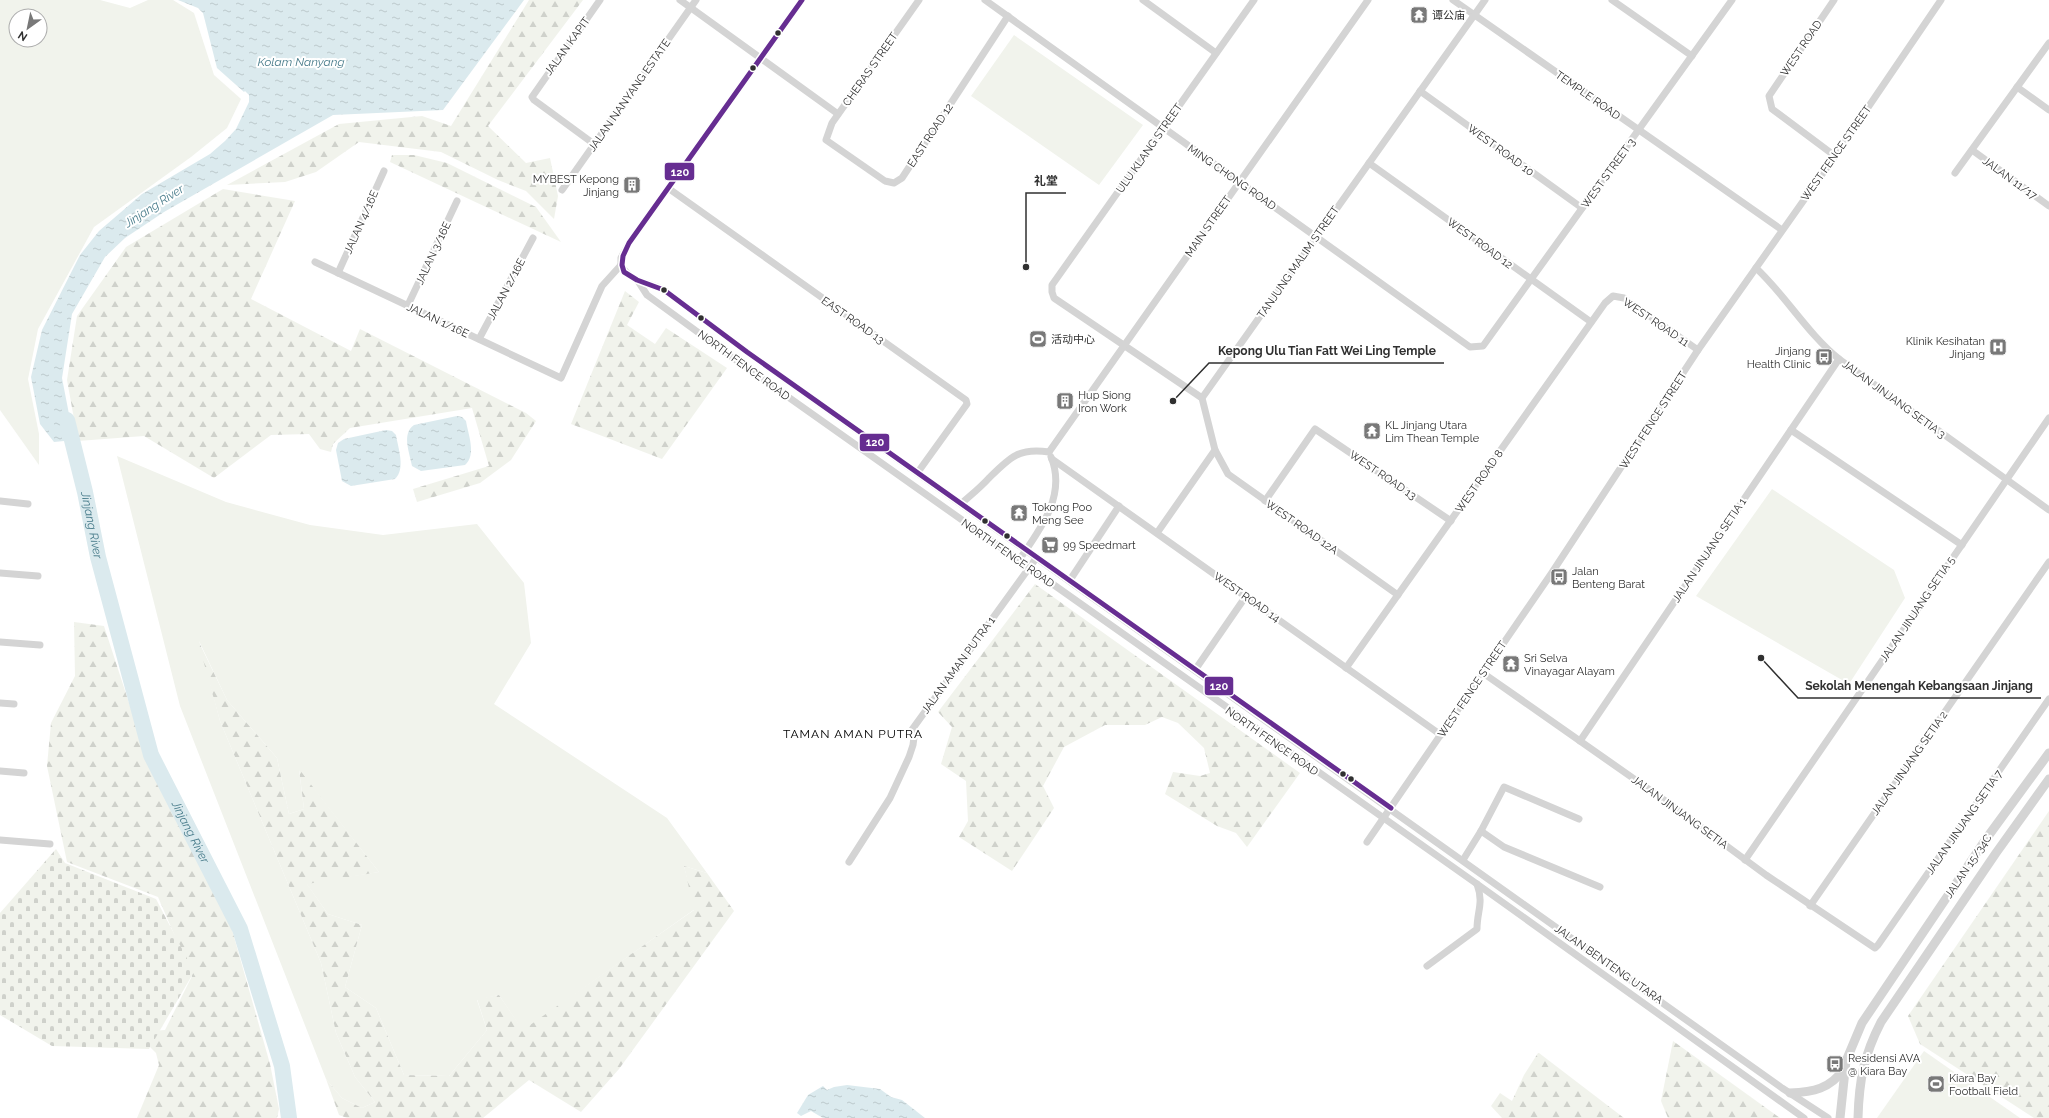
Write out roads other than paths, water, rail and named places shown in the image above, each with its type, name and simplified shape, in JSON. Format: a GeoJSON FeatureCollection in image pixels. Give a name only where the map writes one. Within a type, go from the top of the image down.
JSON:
{"type":"FeatureCollection","features":[{"type":"Feature","properties":{"kind":"street","name":"JALAN KAPIT"},"geometry":{"type":"LineString","coordinates":[[594,144],[532,97],[534,92],[600,0]]}},
{"type":"Feature","properties":{"kind":"street"},"geometry":{"type":"LineString","coordinates":[[680,0],[838,114]]}},
{"type":"Feature","properties":{"kind":"street","name":"JALAN NANYANG ESTATE"},"geometry":{"type":"LineString","coordinates":[[562,190],[696,0]]}},
{"type":"Feature","properties":{"kind":"street"},"geometry":{"type":"LineString","coordinates":[[621,265],[621,258],[629,243],[802,0]]}},
{"type":"Feature","properties":{"kind":"street","name":"CHERAS STREET"},"geometry":{"type":"LineString","coordinates":[[826,140],[832,123],[919,0]]}},
{"type":"Feature","properties":{"kind":"street","name":"MING CHONG ROAD"},"geometry":{"type":"LineString","coordinates":[[985,0],[1470,347],[1483,346]]}},
{"type":"Feature","properties":{"kind":"street"},"geometry":{"type":"LineString","coordinates":[[1143,0],[1216,53]]}},
{"type":"Feature","properties":{"kind":"street","name":"ULU KLANG STREET"},"geometry":{"type":"LineString","coordinates":[[1124,345],[1054,298],[1052,285],[1254,0]]}},
{"type":"Feature","properties":{"kind":"street","name":"MAIN STREET"},"geometry":{"type":"LineString","coordinates":[[1050,455],[1124,345],[1368,0]]}},
{"type":"Feature","properties":{"kind":"street","name":"TEMPLE ROAD"},"geometry":{"type":"LineString","coordinates":[[1453,0],[1782,230]]}},
{"type":"Feature","properties":{"kind":"street","name":"TANJUNG MALIM STREET"},"geometry":{"type":"LineString","coordinates":[[1202,398],[1485,0]]}},
{"type":"Feature","properties":{"kind":"street"},"geometry":{"type":"LineString","coordinates":[[1612,0],[1692,56]]}},
{"type":"Feature","properties":{"kind":"street","name":"WEST STREET 3"},"geometry":{"type":"LineString","coordinates":[[1483,346],[1732,0]]}},
{"type":"Feature","properties":{"kind":"street","name":"WEST ROAD"},"geometry":{"type":"LineString","coordinates":[[1834,0],[1769,96],[1772,109],[1835,156]]}},
{"type":"Feature","properties":{"kind":"street","name":"WEST FENCE STREET"},"geometry":{"type":"LineString","coordinates":[[1367,842],[1551,574],[1698,350],[1835,156],[1941,0]]}},
{"type":"Feature","properties":{"kind":"street","name":"EAST ROAD 12"},"geometry":{"type":"LineString","coordinates":[[826,140],[885,181],[894,183],[902,178],[1008,16]]}},
{"type":"Feature","properties":{"kind":"street"},"geometry":{"type":"LineString","coordinates":[[1955,173],[2049,43]]}},
{"type":"Feature","properties":{"kind":"street"},"geometry":{"type":"LineString","coordinates":[[2017,87],[2049,110]]}},
{"type":"Feature","properties":{"kind":"street","name":"WEST ROAD 10"},"geometry":{"type":"LineString","coordinates":[[1420,92],[1582,208]]}},
{"type":"Feature","properties":{"kind":"street","name":"JALAN 11/17"},"geometry":{"type":"LineString","coordinates":[[1972,150],[2049,206]]}},
{"type":"Feature","properties":{"kind":"street","name":"WEST ROAD 12"},"geometry":{"type":"LineString","coordinates":[[1369,163],[1591,322]]}},
{"type":"Feature","properties":{"kind":"street","name":"JALAN 4/16E"},"geometry":{"type":"LineString","coordinates":[[338,273],[384,171]]}},
{"type":"Feature","properties":{"kind":"street","name":"EAST ROAD 13"},"geometry":{"type":"LineString","coordinates":[[668,188],[966,400],[967,404],[918,472]]}},
{"type":"Feature","properties":{"kind":"street","name":"JALAN 3/16E"},"geometry":{"type":"LineString","coordinates":[[408,305],[457,201]]}},
{"type":"Feature","properties":{"kind":"street","name":"JALAN 2/16E"},"geometry":{"type":"LineString","coordinates":[[479,339],[533,238]]}},
{"type":"Feature","properties":{"kind":"street","name":"JALAN 1/16E"},"geometry":{"type":"LineString","coordinates":[[315,262],[561,378],[602,286],[621,265]]}},
{"type":"Feature","properties":{"kind":"street","name":"NORTH FENCE ROAD"},"geometry":{"type":"LineString","coordinates":[[621,265],[629,277],[638,281],[651,283],[664,290],[747,352],[1391,808]]}},
{"type":"Feature","properties":{"kind":"street","name":"JALAN JINJANG SETIA 3"},"geometry":{"type":"LineString","coordinates":[[1756,268],[1773,283],[1827,350],[2049,510]]}},
{"type":"Feature","properties":{"kind":"street","name":"NORTH FENCE ROAD"},"geometry":{"type":"LineString","coordinates":[[638,281],[647,295],[740,363],[1383,819]]}},
{"type":"Feature","properties":{"kind":"street","name":"WEST ROAD 11"},"geometry":{"type":"LineString","coordinates":[[1613,296],[1624,298],[1698,350]]}},
{"type":"Feature","properties":{"kind":"street","name":"WEST ROAD 8"},"geometry":{"type":"LineString","coordinates":[[1346,668],[1591,322],[1605,303],[1613,296]]}},
{"type":"Feature","properties":{"kind":"street"},"geometry":{"type":"LineString","coordinates":[[1124,345],[1202,398],[1215,450],[1157,533]]}},
{"type":"Feature","properties":{"kind":"street","name":"JALAN JINJANG SETIA 1"},"geometry":{"type":"LineString","coordinates":[[1580,741],[1839,359]]}},
{"type":"Feature","properties":{"kind":"street","name":"JALAN JINJANG SETIA 5"},"geometry":{"type":"LineString","coordinates":[[1745,860],[2049,418]]}},
{"type":"Feature","properties":{"kind":"street","name":"WEST ROAD 13"},"geometry":{"type":"LineString","coordinates":[[1265,501],[1315,429],[1451,521]]}},
{"type":"Feature","properties":{"kind":"street"},"geometry":{"type":"LineString","coordinates":[[1791,430],[1962,544]]}},
{"type":"Feature","properties":{"kind":"street"},"geometry":{"type":"LineString","coordinates":[[962,503],[990,477],[1001,464],[1019,454],[1036,450],[1050,455],[1056,471],[1056,489],[1052,508],[1018,560]]}},
{"type":"Feature","properties":{"kind":"street","name":"WEST ROAD 12A"},"geometry":{"type":"LineString","coordinates":[[1215,450],[1228,474],[1398,595]]}},
{"type":"Feature","properties":{"kind":"street","name":"WEST ROAD 14"},"geometry":{"type":"LineString","coordinates":[[1050,455],[1119,506],[1441,735]]}},
{"type":"Feature","properties":{"kind":"street"},"geometry":{"type":"LineString","coordinates":[[0,501],[28,504]]}},
{"type":"Feature","properties":{"kind":"street"},"geometry":{"type":"LineString","coordinates":[[1070,580],[1119,506]]}},
{"type":"Feature","properties":{"kind":"street","name":"JALAN AMAN PUTRA 1"},"geometry":{"type":"LineString","coordinates":[[849,862],[890,798],[913,745],[914,738],[911,731],[1037,557]]}},
{"type":"Feature","properties":{"kind":"street","name":"JALAN JINJANG SETIA 2"},"geometry":{"type":"LineString","coordinates":[[1810,906],[2049,562]]}},
{"type":"Feature","properties":{"kind":"street"},"geometry":{"type":"LineString","coordinates":[[0,573],[38,576]]}},
{"type":"Feature","properties":{"kind":"street"},"geometry":{"type":"LineString","coordinates":[[1196,670],[1246,596]]}},
{"type":"Feature","properties":{"kind":"street"},"geometry":{"type":"LineString","coordinates":[[0,642],[40,645]]}},
{"type":"Feature","properties":{"kind":"street","name":"JALAN JINJANG SETIA"},"geometry":{"type":"LineString","coordinates":[[1483,673],[1667,802],[1810,906],[1870,946],[1875,948],[1878,945]]}},
{"type":"Feature","properties":{"kind":"street","name":"JALAN JINJANG SETIA 7"},"geometry":{"type":"LineString","coordinates":[[1878,945],[2049,699]]}},
{"type":"Feature","properties":{"kind":"street"},"geometry":{"type":"LineString","coordinates":[[0,703],[14,704]]}},
{"type":"Feature","properties":{"kind":"street","name":"JALAN 15/34C"},"geometry":{"type":"LineString","coordinates":[[1840,1118],[1845,1068],[1851,1048],[1862,1023],[1986,839],[2049,753]]}},
{"type":"Feature","properties":{"kind":"street"},"geometry":{"type":"LineString","coordinates":[[1311,769],[1319,757]]}},
{"type":"Feature","properties":{"kind":"street"},"geometry":{"type":"LineString","coordinates":[[0,771],[24,773]]}},
{"type":"Feature","properties":{"kind":"street","name":"JALAN 15/34C"},"geometry":{"type":"LineString","coordinates":[[1858,1118],[1860,1081],[1869,1044],[1881,1022],[1996,853],[2049,779]]}},
{"type":"Feature","properties":{"kind":"street"},"geometry":{"type":"LineString","coordinates":[[1463,860],[1481,831],[1504,786],[1579,819]]}},
{"type":"Feature","properties":{"kind":"street","name":"JALAN BENTENG UTARA"},"geometry":{"type":"LineString","coordinates":[[1391,808],[1790,1093],[1828,1118]]}},
{"type":"Feature","properties":{"kind":"street","name":"JALAN BENTENG UTARA"},"geometry":{"type":"LineString","coordinates":[[1383,819],[1477,884],[1804,1118]]}},
{"type":"Feature","properties":{"kind":"street"},"geometry":{"type":"LineString","coordinates":[[1481,831],[1504,847],[1600,887]]}},
{"type":"Feature","properties":{"kind":"street"},"geometry":{"type":"LineString","coordinates":[[0,840],[50,844]]}},
{"type":"Feature","properties":{"kind":"street"},"geometry":{"type":"LineString","coordinates":[[1427,966],[1477,928],[1477,920],[1481,904],[1481,895],[1477,884]]}},
{"type":"Feature","properties":{"kind":"street"},"geometry":{"type":"LineString","coordinates":[[1790,1093],[1818,1090],[1829,1085],[1845,1068]]}},
{"type":"Feature","properties":{"kind":"water","name":"Kolam Nanyang"},"geometry":{"type":"Polygon","coordinates":[[[178,0],[524,0],[443,110],[333,115],[164,212],[125,238],[105,257],[72,314],[62,378],[74,440],[54,442],[40,424],[31,377],[42,330],[80,255],[99,231],[142,194],[210,154],[225,141],[236,129],[249,102],[249,95],[217,68],[203,13],[198,8],[178,0]]]}},
{"type":"Feature","properties":{"kind":"water"},"geometry":{"type":"Polygon","coordinates":[[[457,416],[462,417],[466,421],[471,444],[469,461],[465,465],[421,471],[412,466],[407,444],[410,429],[414,425],[457,416]]]}},
{"type":"Feature","properties":{"kind":"water"},"geometry":{"type":"Polygon","coordinates":[[[386,430],[392,431],[396,435],[401,464],[398,475],[395,479],[351,486],[342,481],[336,450],[338,443],[344,439],[386,430]]]}},
{"type":"Feature","properties":{"kind":"water"},"geometry":{"type":"Polygon","coordinates":[[[847,1085],[880,1089],[891,1097],[902,1100],[925,1118],[823,1118],[811,1111],[801,1116],[797,1113],[808,1095],[823,1086],[827,1090],[834,1087],[847,1085]]]}},
{"type":"Feature","properties":{"kind":"waterway","name":"Jinjang River"},"geometry":{"type":"LineString","coordinates":[[67,420],[85,492],[98,557],[151,755],[240,929],[282,1066],[289,1118]]}},
{"type":"Feature","properties":{"kind":"place","name":"谭公庙"},"geometry":{"type":"Point","coordinates":[1419,15]}},
{"type":"Feature","properties":{"kind":"place","name":"MYBEST Kepong Jinjang"},"geometry":{"type":"Point","coordinates":[632,185]}},
{"type":"Feature","properties":{"kind":"place","name":"礼堂"},"geometry":{"type":"Point","coordinates":[1026,267]}},
{"type":"Feature","properties":{"kind":"place","name":"活动中心"},"geometry":{"type":"Point","coordinates":[1038,339]}},
{"type":"Feature","properties":{"kind":"place","name":"Klinik Kesihatan Jinjang"},"geometry":{"type":"Point","coordinates":[1998,347]}},
{"type":"Feature","properties":{"kind":"place","name":"Jinjang Health Clinic"},"geometry":{"type":"Point","coordinates":[1824,357]}},
{"type":"Feature","properties":{"kind":"place","name":"Hup Siong Iron Work"},"geometry":{"type":"Point","coordinates":[1065,401]}},
{"type":"Feature","properties":{"kind":"place","name":"Kepong Ulu Tian Fatt Wei Ling Temple"},"geometry":{"type":"Point","coordinates":[1173,401]}},
{"type":"Feature","properties":{"kind":"place","name":"KL Jinjang Utara Lim Thean Temple"},"geometry":{"type":"Point","coordinates":[1372,431]}},
{"type":"Feature","properties":{"kind":"place","name":"Tokong Poo Meng See"},"geometry":{"type":"Point","coordinates":[1019,513]}},
{"type":"Feature","properties":{"kind":"place","name":"99 Speedmart"},"geometry":{"type":"Point","coordinates":[1050,545]}},
{"type":"Feature","properties":{"kind":"place","name":"Jalan Benteng Barat"},"geometry":{"type":"Point","coordinates":[1559,577]}},
{"type":"Feature","properties":{"kind":"place","name":"Sekolah Menengah Kebangsaan Jinjang"},"geometry":{"type":"Point","coordinates":[1761,658]}},
{"type":"Feature","properties":{"kind":"place","name":"Sri Selva Vinayagar Alayam"},"geometry":{"type":"Point","coordinates":[1511,664]}},
{"type":"Feature","properties":{"kind":"place","name":"Residensi AVA @ Kiara Bay"},"geometry":{"type":"Point","coordinates":[1835,1064]}},
{"type":"Feature","properties":{"kind":"place","name":"Kiara Bay Football Field"},"geometry":{"type":"Point","coordinates":[1936,1084]}},
{"type":"Feature","properties":{"kind":"district","name":"TAMAN AMAN PUTRA"},"geometry":{"type":"Point","coordinates":[853,734]}}]}
